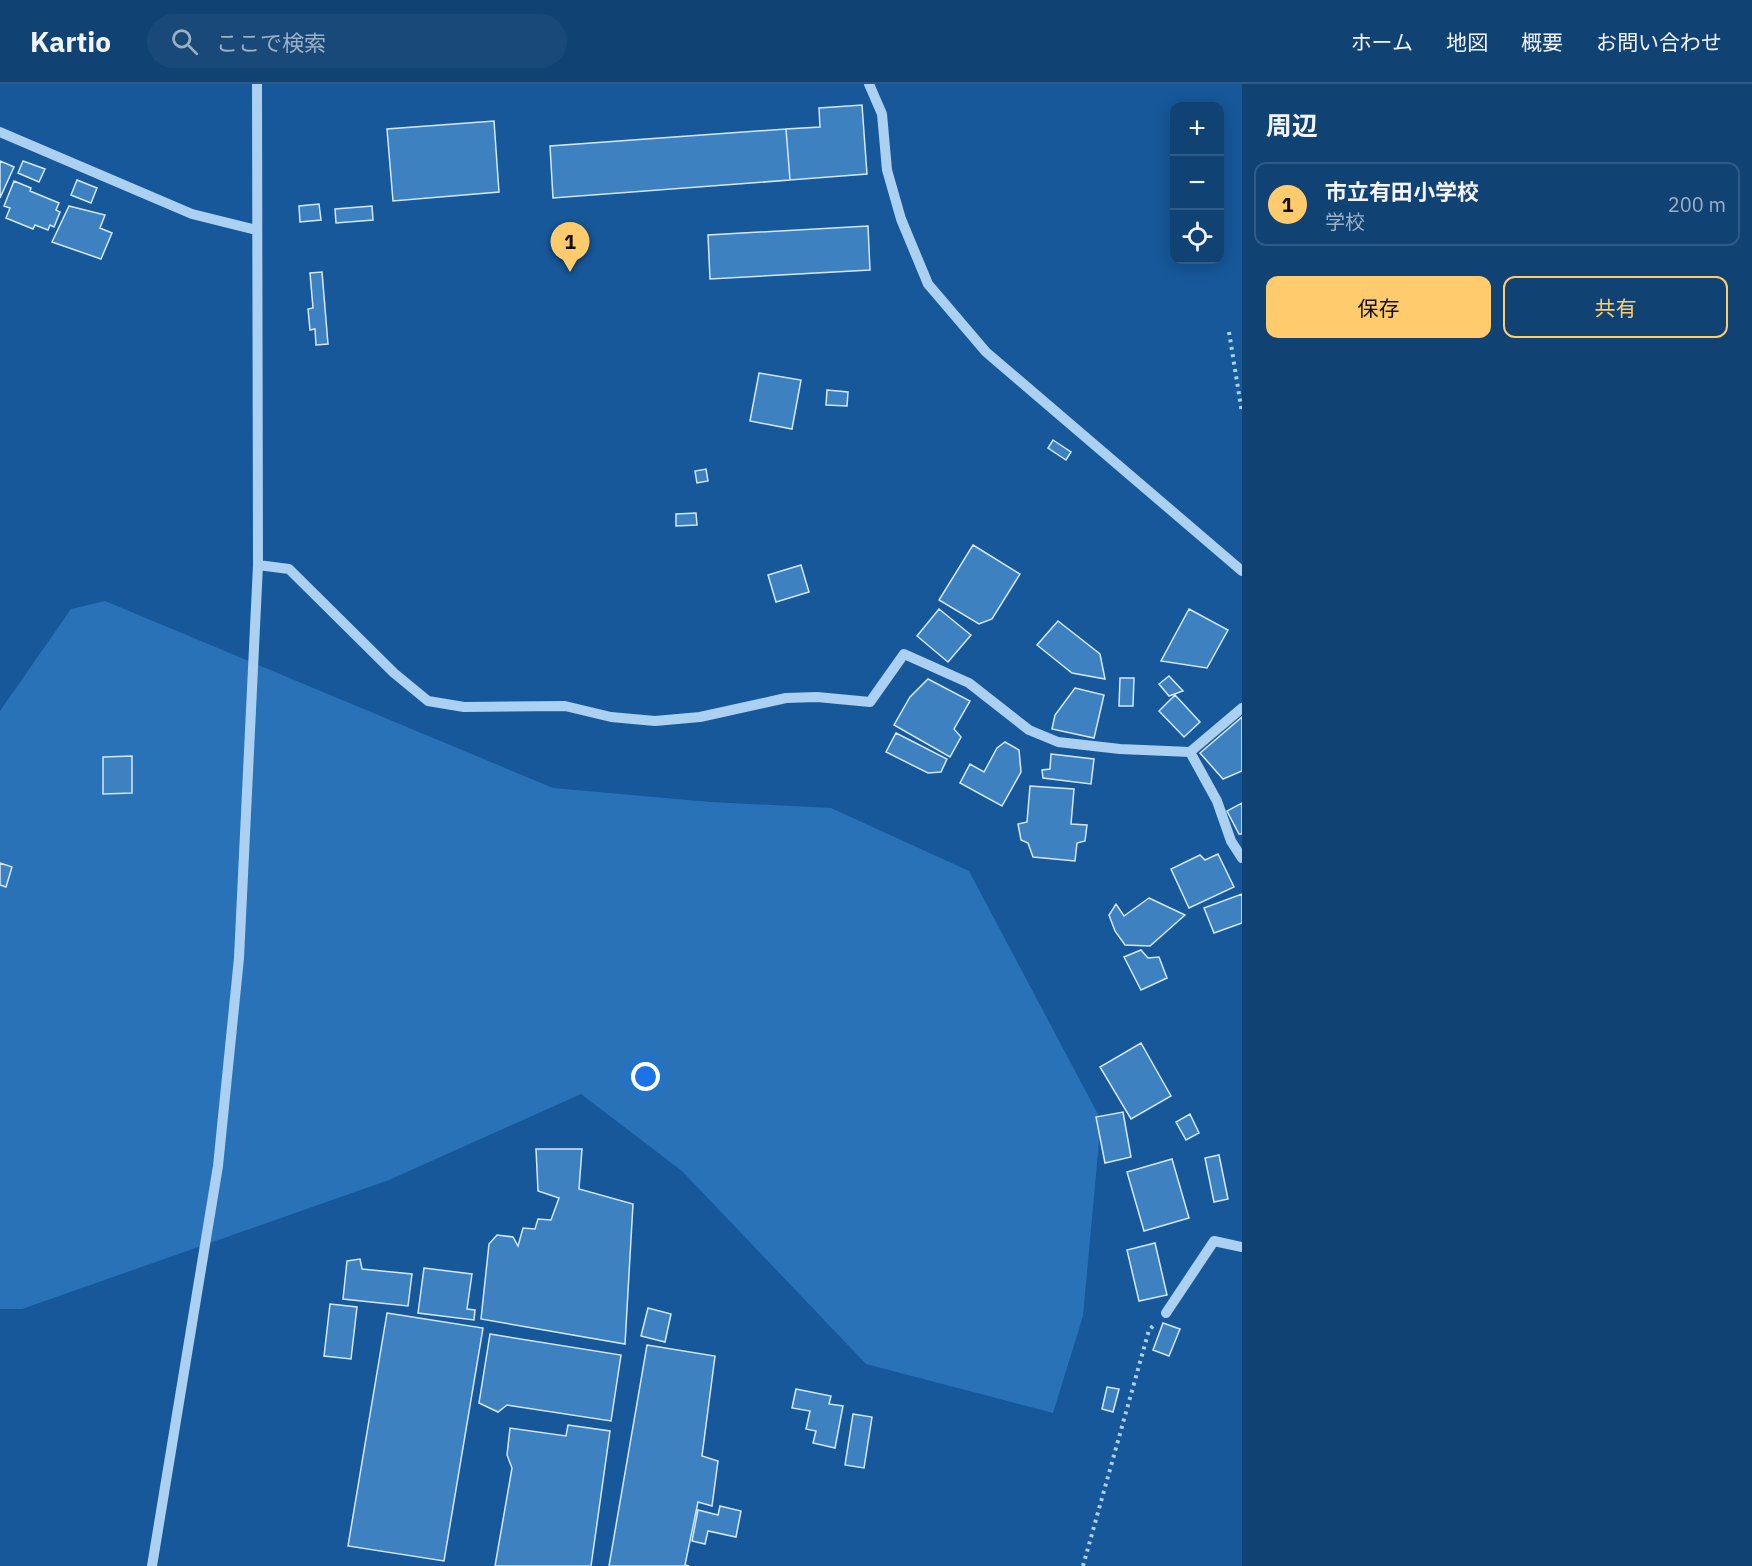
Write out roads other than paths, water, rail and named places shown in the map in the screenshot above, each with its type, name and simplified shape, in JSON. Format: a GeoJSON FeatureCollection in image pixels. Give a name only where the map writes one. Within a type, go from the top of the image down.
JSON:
{"type":"FeatureCollection","features":[{"type":"Feature","properties":{"kind":"street"},"geometry":{"type":"LineString","coordinates":[[152,1566],[218,1166],[231,1052],[244,861],[258,565],[257,84]]}},
{"type":"Feature","properties":{"kind":"street"},"geometry":{"type":"LineString","coordinates":[[869,84],[882,114],[887,170],[901,219],[928,284],[986,352],[1242,571]]}},
{"type":"Feature","properties":{"kind":"street"},"geometry":{"type":"LineString","coordinates":[[0,132],[192,214],[256,230]]}},
{"type":"Feature","properties":{"kind":"street"},"geometry":{"type":"LineString","coordinates":[[258,565],[289,569],[393,673],[428,701],[464,707],[565,706],[611,717],[655,721],[700,717],[786,698],[817,697],[870,702],[904,654],[969,683],[1029,730],[1058,742],[1120,749],[1190,752],[1242,708]]}},
{"type":"Feature","properties":{"kind":"street"},"geometry":{"type":"LineString","coordinates":[[1190,752],[1217,801],[1231,841],[1242,858]]}},
{"type":"Feature","properties":{"kind":"street"},"geometry":{"type":"LineString","coordinates":[[1166,1313],[1214,1241],[1242,1247]]}},
{"type":"Feature","properties":{"kind":"place","name":"市立有田小学校"},"geometry":{"type":"Point","coordinates":[570,272]}}]}
